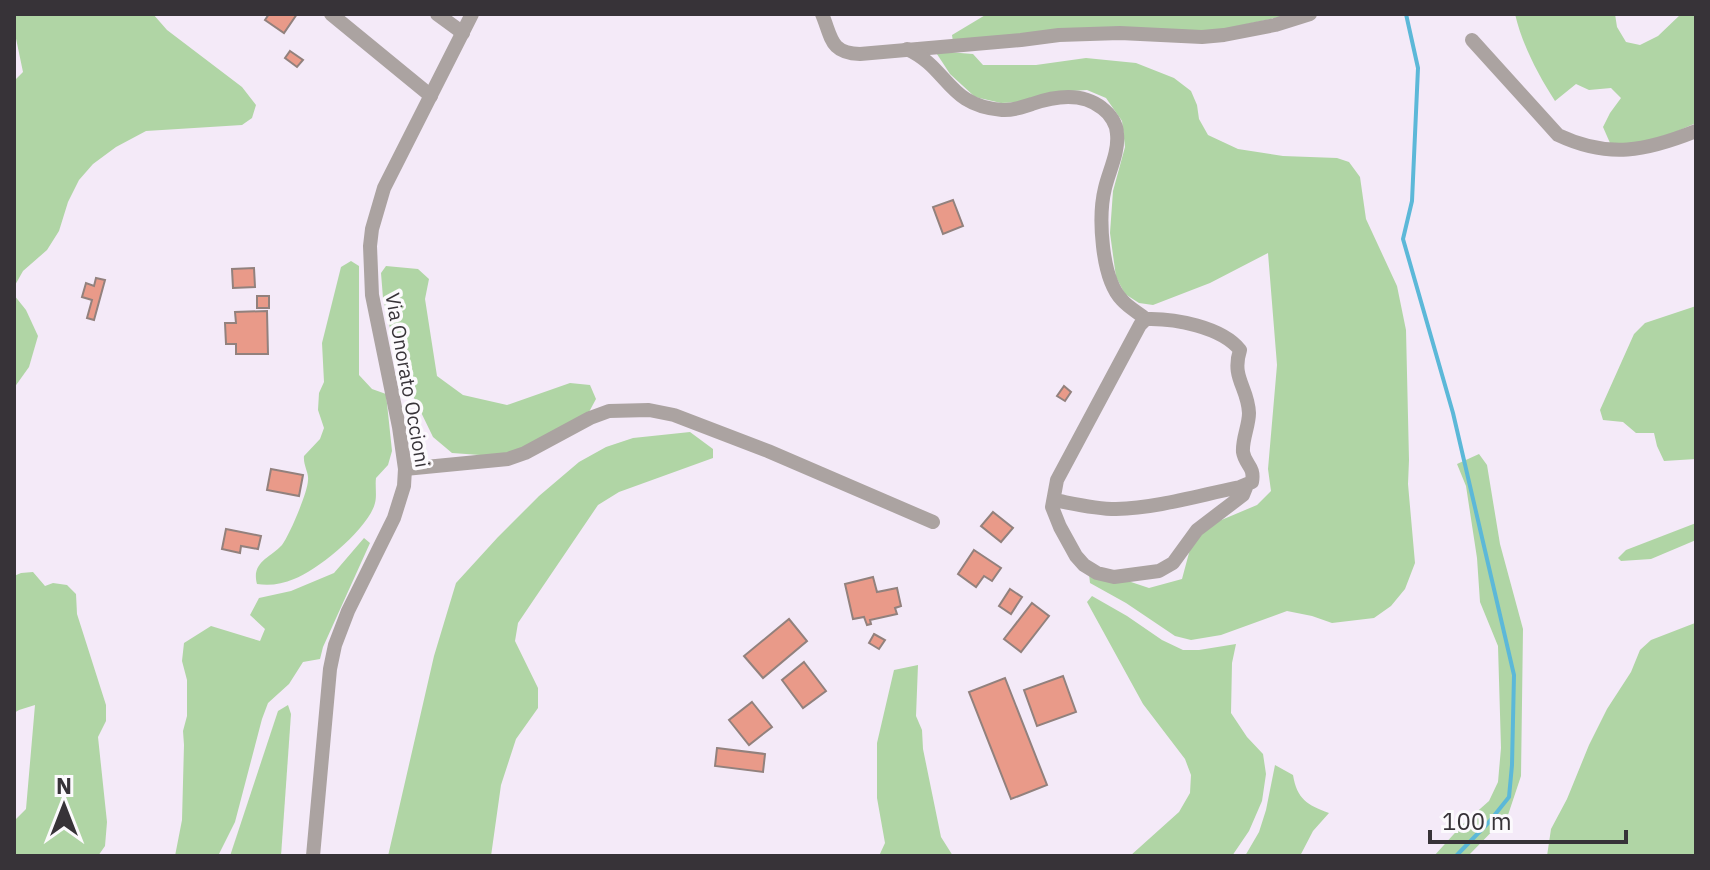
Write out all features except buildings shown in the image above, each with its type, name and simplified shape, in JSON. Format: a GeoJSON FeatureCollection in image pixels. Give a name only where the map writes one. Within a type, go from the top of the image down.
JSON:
{"type":"FeatureCollection","features":[{"type":"Feature","properties":{"kind":"street"},"geometry":{"type":"LineString","coordinates":[[331,14],[431,96]]}},
{"type":"Feature","properties":{"kind":"street"},"geometry":{"type":"LineString","coordinates":[[437,14],[463,33]]}},
{"type":"Feature","properties":{"kind":"street","name":"Via Onorato Occioni"},"geometry":{"type":"LineString","coordinates":[[313,856],[330,669],[335,645],[354,595],[394,518],[404,486],[405,469],[399,427],[373,301],[370,246],[374,221],[384,188],[472,14]]}},
{"type":"Feature","properties":{"kind":"street"},"geometry":{"type":"LineString","coordinates":[[822,14],[835,46],[848,53],[860,54],[1059,35],[1120,33],[1202,37],[1275,25],[1310,14]]}},
{"type":"Feature","properties":{"kind":"street"},"geometry":{"type":"LineString","coordinates":[[1472,40],[1558,135],[1574,143],[1600,149],[1647,148],[1696,131]]}},
{"type":"Feature","properties":{"kind":"street"},"geometry":{"type":"LineString","coordinates":[[906,49],[935,68],[958,95],[978,106],[1015,110],[1065,97],[1090,101],[1106,111],[1118,135],[1102,209],[1108,277],[1122,300],[1146,319],[1181,320],[1211,331],[1237,345],[1240,350],[1236,362],[1237,374],[1249,415],[1243,451],[1252,470],[1252,482],[1149,505],[1116,509],[1054,500]]}},
{"type":"Feature","properties":{"kind":"street"},"geometry":{"type":"LineString","coordinates":[[1146,319],[1057,480],[1052,507],[1076,556],[1097,573],[1114,577],[1159,571],[1173,563],[1197,530],[1243,495],[1247,485]]}},
{"type":"Feature","properties":{"kind":"street"},"geometry":{"type":"LineString","coordinates":[[405,469],[508,459],[600,414],[649,410],[674,415],[755,446],[933,522]]}},
{"type":"Feature","properties":{"kind":"green space"},"geometry":{"type":"Polygon","coordinates":[[[14,14],[153,14],[167,30],[242,87],[256,105],[252,118],[242,125],[146,131],[93,164],[79,180],[59,231],[47,250],[23,271],[14,287],[14,81],[23,72],[14,14]]]}},
{"type":"Feature","properties":{"kind":"green space"},"geometry":{"type":"Polygon","coordinates":[[[987,14],[1294,14],[1205,33],[953,42],[952,35],[987,14]]]}},
{"type":"Feature","properties":{"kind":"green space"},"geometry":{"type":"Polygon","coordinates":[[[1515,14],[1615,14],[1617,27],[1626,42],[1640,45],[1658,36],[1681,14],[1696,14],[1696,123],[1671,134],[1622,147],[1610,143],[1603,127],[1621,98],[1611,88],[1589,90],[1576,84],[1555,101],[1531,59],[1515,14]]]}},
{"type":"Feature","properties":{"kind":"green space"},"geometry":{"type":"Polygon","coordinates":[[[935,51],[973,54],[983,65],[1036,65],[1086,58],[1136,63],[1174,78],[1191,91],[1199,119],[1208,135],[1238,149],[1283,156],[1337,158],[1349,162],[1360,177],[1366,219],[1397,286],[1406,330],[1408,484],[1415,563],[1405,589],[1391,606],[1374,618],[1332,623],[1287,611],[1221,635],[1191,640],[1175,636],[1090,583],[1089,574],[1149,588],[1182,579],[1193,538],[1219,521],[1257,505],[1271,491],[1268,469],[1277,365],[1268,253],[1210,283],[1153,305],[1139,303],[1125,294],[1116,277],[1110,233],[1113,191],[1125,147],[1122,121],[1106,98],[1087,90],[1054,92],[1022,102],[1001,103],[975,97],[950,74],[935,51]]]}},
{"type":"Feature","properties":{"kind":"green space"},"geometry":{"type":"Polygon","coordinates":[[[351,261],[359,266],[359,375],[372,389],[386,394],[392,451],[388,465],[376,478],[376,500],[371,513],[341,547],[316,567],[294,579],[276,584],[257,584],[259,565],[282,545],[305,494],[308,477],[304,456],[320,439],[324,428],[318,410],[319,393],[324,382],[322,343],[341,267],[351,261]]]}},
{"type":"Feature","properties":{"kind":"green space"},"geometry":{"type":"Polygon","coordinates":[[[386,266],[418,269],[429,279],[425,299],[437,376],[463,395],[507,405],[570,383],[590,385],[596,399],[589,412],[517,451],[494,456],[452,453],[433,437],[399,367],[383,298],[381,273],[386,266]]]}},
{"type":"Feature","properties":{"kind":"green space"},"geometry":{"type":"Polygon","coordinates":[[[14,295],[26,310],[38,336],[29,367],[14,388],[14,295]]]}},
{"type":"Feature","properties":{"kind":"green space"},"geometry":{"type":"Polygon","coordinates":[[[1696,306],[1696,459],[1664,461],[1654,433],[1636,433],[1623,422],[1603,420],[1600,410],[1634,334],[1645,323],[1696,306]]]}},
{"type":"Feature","properties":{"kind":"green space"},"geometry":{"type":"Polygon","coordinates":[[[690,432],[713,449],[713,458],[619,492],[598,505],[518,623],[515,641],[538,688],[538,708],[516,739],[501,785],[491,856],[388,856],[434,656],[456,583],[539,496],[579,462],[606,447],[633,438],[690,432]]]}},
{"type":"Feature","properties":{"kind":"green space"},"geometry":{"type":"Polygon","coordinates":[[[1479,454],[1487,465],[1500,544],[1523,629],[1521,776],[1508,815],[1468,856],[1434,856],[1489,801],[1498,782],[1501,748],[1498,646],[1480,602],[1466,486],[1457,464],[1479,454]]]}},
{"type":"Feature","properties":{"kind":"green space"},"geometry":{"type":"Polygon","coordinates":[[[1696,523],[1696,540],[1651,559],[1621,561],[1618,558],[1626,550],[1696,523]]]}},
{"type":"Feature","properties":{"kind":"green space"},"geometry":{"type":"Polygon","coordinates":[[[364,538],[370,543],[320,659],[303,662],[289,684],[268,703],[235,822],[218,856],[175,856],[182,820],[183,731],[187,716],[187,680],[182,661],[184,643],[211,626],[260,641],[265,629],[250,615],[259,598],[291,591],[334,573],[364,538]]]}},
{"type":"Feature","properties":{"kind":"green space"},"geometry":{"type":"Polygon","coordinates":[[[33,572],[45,586],[53,583],[67,585],[76,594],[77,614],[106,705],[106,721],[98,737],[107,822],[105,846],[98,856],[14,856],[14,821],[26,809],[35,705],[14,713],[14,576],[33,572]]]}},
{"type":"Feature","properties":{"kind":"green space"},"geometry":{"type":"Polygon","coordinates":[[[1092,596],[1183,650],[1236,644],[1232,663],[1231,713],[1263,754],[1266,774],[1262,801],[1249,831],[1232,856],[1130,856],[1179,812],[1190,793],[1191,775],[1185,759],[1143,704],[1087,602],[1092,596]]]}},
{"type":"Feature","properties":{"kind":"green space"},"geometry":{"type":"Polygon","coordinates":[[[1696,621],[1696,856],[1547,856],[1551,829],[1589,745],[1631,672],[1640,650],[1651,640],[1696,621]]]}},
{"type":"Feature","properties":{"kind":"green space"},"geometry":{"type":"Polygon","coordinates":[[[918,665],[916,716],[922,730],[941,837],[953,856],[879,856],[885,843],[877,798],[877,743],[894,670],[918,665]]]}},
{"type":"Feature","properties":{"kind":"green space"},"geometry":{"type":"Polygon","coordinates":[[[288,705],[291,714],[281,856],[230,856],[278,711],[288,705]]]}},
{"type":"Feature","properties":{"kind":"green space"},"geometry":{"type":"Polygon","coordinates":[[[1275,765],[1293,775],[1304,800],[1329,813],[1313,831],[1300,856],[1245,856],[1259,832],[1275,765]]]}},
{"type":"Feature","properties":{"kind":"waterway"},"geometry":{"type":"LineString","coordinates":[[1406,14],[1418,68],[1412,201],[1403,239],[1453,413],[1514,675],[1509,797],[1456,856]]}}]}
